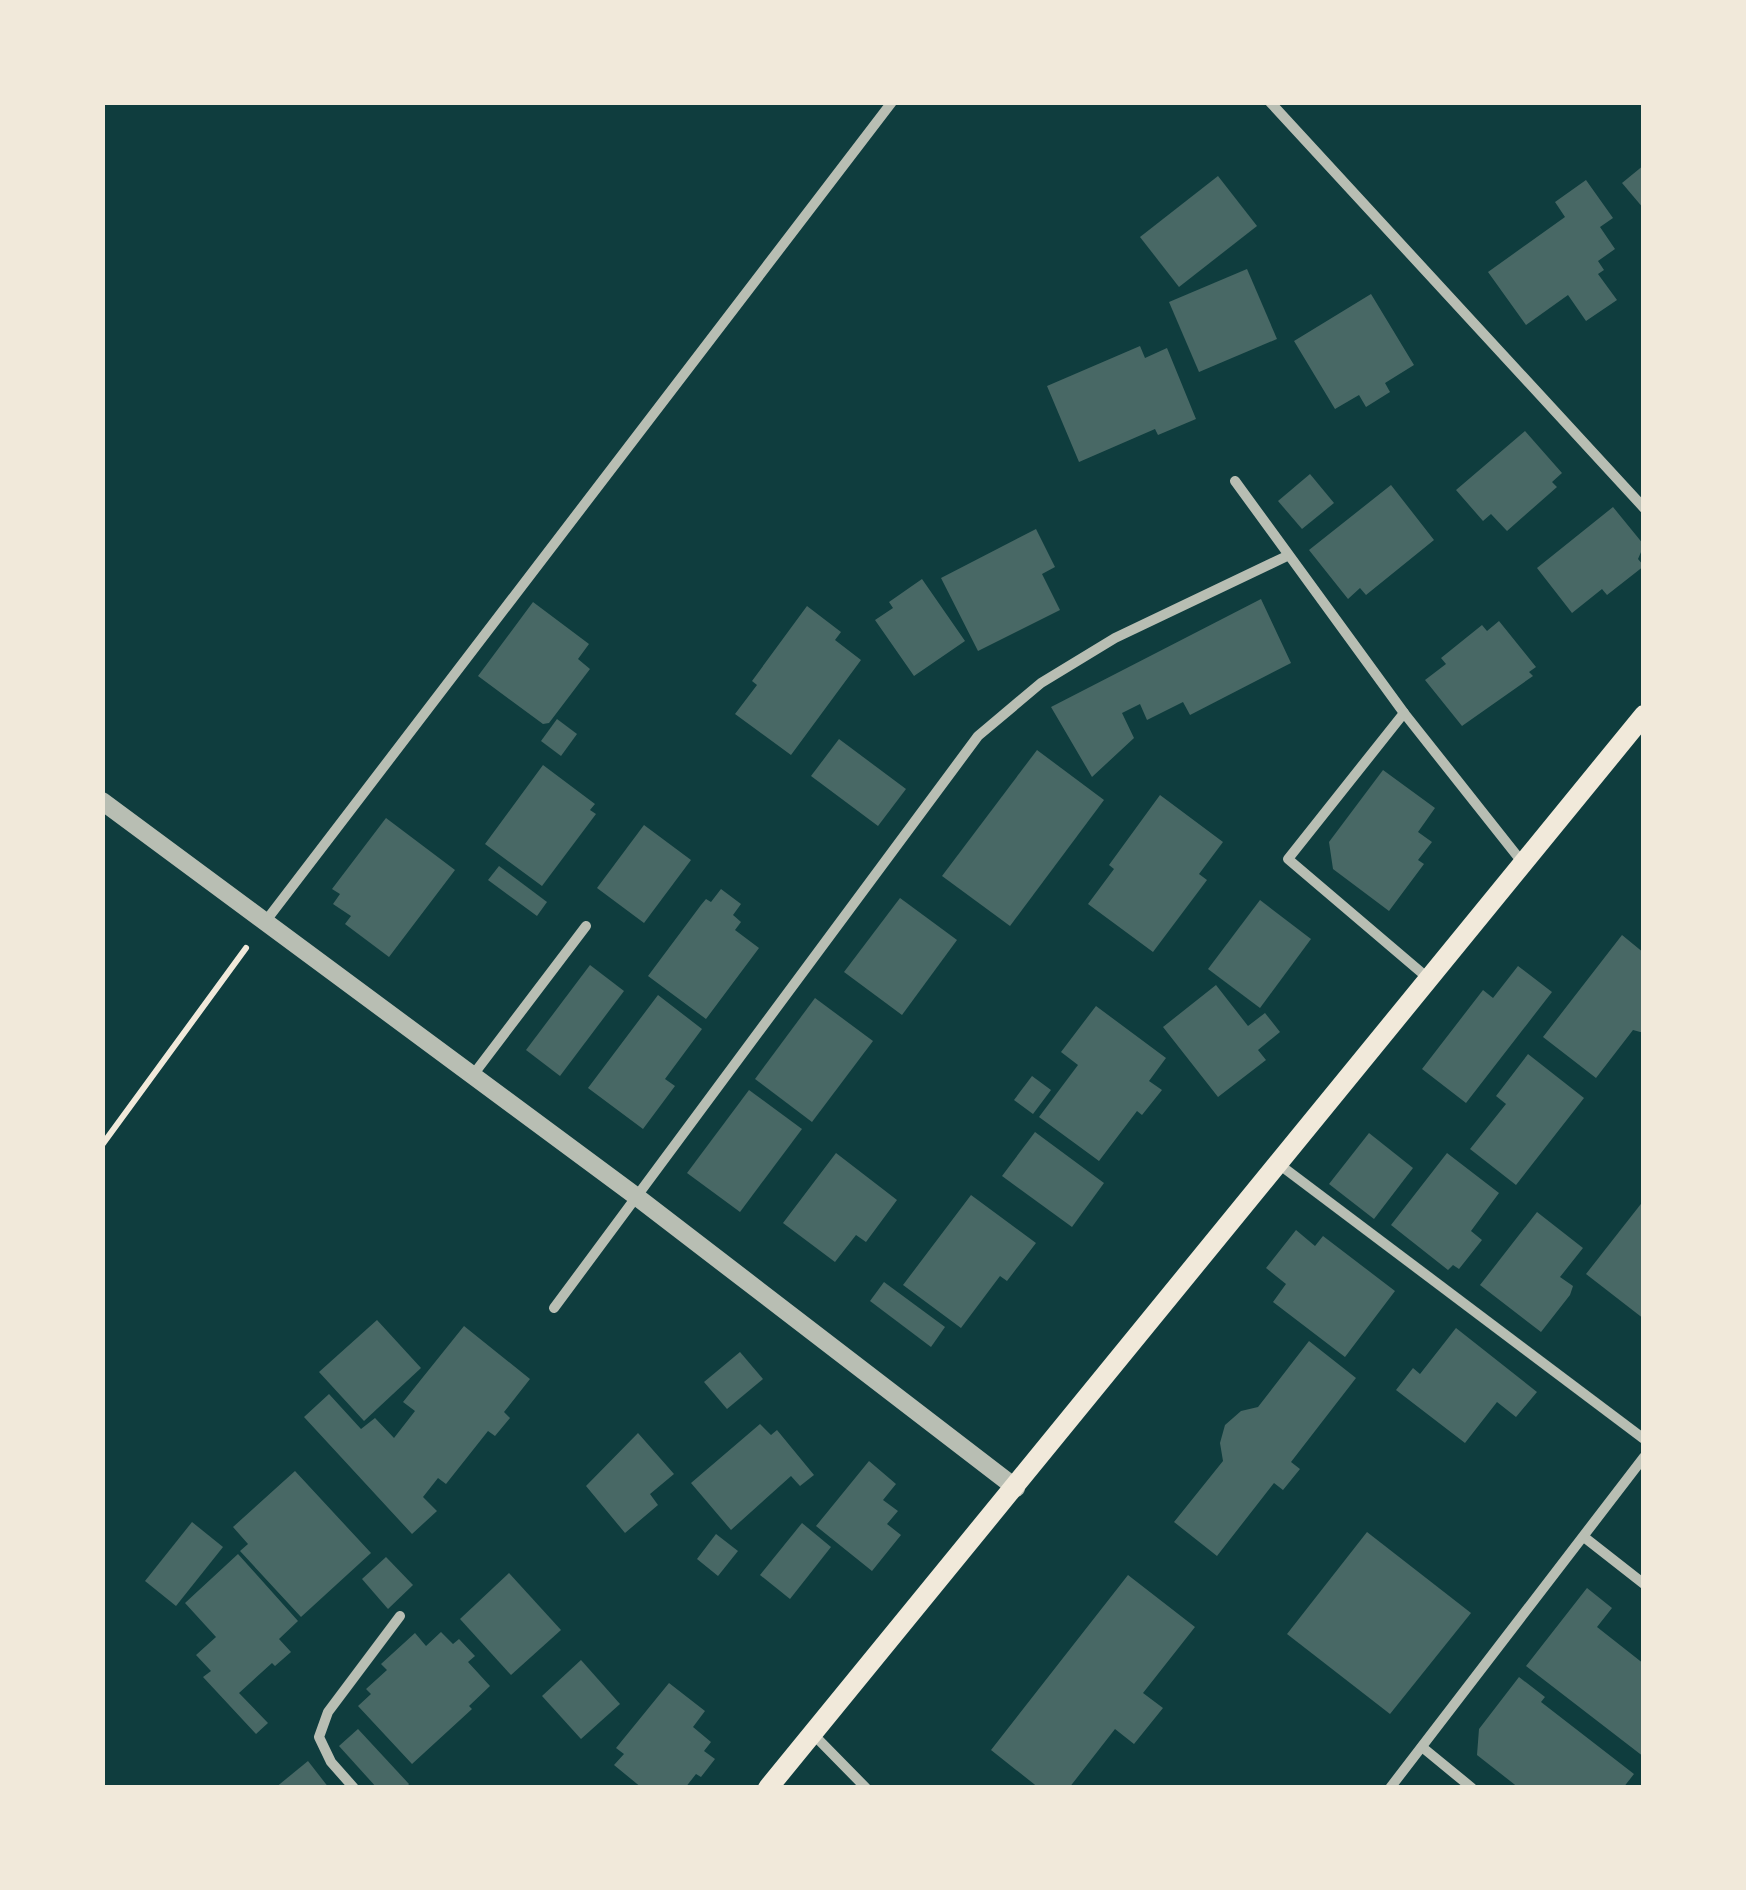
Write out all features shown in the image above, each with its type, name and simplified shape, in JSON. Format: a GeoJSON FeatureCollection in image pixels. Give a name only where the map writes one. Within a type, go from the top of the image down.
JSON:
{"type":"FeatureCollection","features":[{"type":"Feature","properties":{"kind":"main road"},"geometry":{"type":"LineString","coordinates":[[768,1788],[1280,1165],[1522,862],[1640,725]]}},
{"type":"Feature","properties":{"kind":"street"},"geometry":{"type":"LineString","coordinates":[[265,922],[892,102]]}},
{"type":"Feature","properties":{"kind":"street"},"geometry":{"type":"LineString","coordinates":[[1270,102],[1644,508]]}},
{"type":"Feature","properties":{"kind":"street"},"geometry":{"type":"LineString","coordinates":[[1235,482],[1404,713],[1522,862]]}},
{"type":"Feature","properties":{"kind":"street"},"geometry":{"type":"LineString","coordinates":[[554,1308],[978,736],[1041,683],[1115,638],[1288,556]]}},
{"type":"Feature","properties":{"kind":"street"},"geometry":{"type":"LineString","coordinates":[[1404,713],[1288,859],[1428,979]]}},
{"type":"Feature","properties":{"kind":"street"},"geometry":{"type":"LineString","coordinates":[[102,801],[637,1196],[1016,1488]]}},
{"type":"Feature","properties":{"kind":"street"},"geometry":{"type":"LineString","coordinates":[[473,1076],[586,926]]}},
{"type":"Feature","properties":{"kind":"street"},"geometry":{"type":"LineString","coordinates":[[1280,1165],[1644,1439]]}},
{"type":"Feature","properties":{"kind":"street"},"geometry":{"type":"LineString","coordinates":[[1390,1788],[1644,1456]]}},
{"type":"Feature","properties":{"kind":"street"},"geometry":{"type":"LineString","coordinates":[[1584,1538],[1644,1584]]}},
{"type":"Feature","properties":{"kind":"street"},"geometry":{"type":"LineString","coordinates":[[354,1788],[331,1762],[319,1737],[328,1712],[400,1616]]}},
{"type":"Feature","properties":{"kind":"street"},"geometry":{"type":"LineString","coordinates":[[812,1733],[866,1788]]}},
{"type":"Feature","properties":{"kind":"street"},"geometry":{"type":"LineString","coordinates":[[1422,1747],[1472,1788]]}},
{"type":"Feature","properties":{"kind":"path"},"geometry":{"type":"LineString","coordinates":[[102,1145],[265,922]]}},
{"type":"Feature","properties":{"kind":"building"},"geometry":{"type":"Polygon","coordinates":[[[1644,165],[1644,209],[1622,183],[1644,165]]]}},
{"type":"Feature","properties":{"kind":"building"},"geometry":{"type":"Polygon","coordinates":[[[1218,176],[1257,226],[1179,287],[1140,237],[1218,176]]]}},
{"type":"Feature","properties":{"kind":"building"},"geometry":{"type":"Polygon","coordinates":[[[1586,180],[1613,218],[1600,227],[1615,249],[1598,261],[1604,270],[1598,274],[1617,300],[1586,321],[1568,295],[1526,325],[1488,272],[1565,217],[1555,202],[1586,180]]]}},
{"type":"Feature","properties":{"kind":"building"},"geometry":{"type":"Polygon","coordinates":[[[1247,269],[1277,339],[1199,372],[1169,302],[1247,269]]]}},
{"type":"Feature","properties":{"kind":"building"},"geometry":{"type":"Polygon","coordinates":[[[1371,294],[1414,365],[1385,383],[1390,392],[1366,407],[1359,395],[1335,409],[1294,341],[1371,294]]]}},
{"type":"Feature","properties":{"kind":"building"},"geometry":{"type":"Polygon","coordinates":[[[1140,346],[1145,358],[1167,348],[1196,419],[1158,435],[1155,429],[1079,462],[1047,386],[1140,346]]]}},
{"type":"Feature","properties":{"kind":"building"},"geometry":{"type":"Polygon","coordinates":[[[1525,431],[1562,473],[1552,482],[1557,487],[1507,531],[1491,514],[1483,521],[1456,490],[1525,431]]]}},
{"type":"Feature","properties":{"kind":"building"},"geometry":{"type":"Polygon","coordinates":[[[1310,474],[1334,503],[1302,529],[1278,501],[1310,474]]]}},
{"type":"Feature","properties":{"kind":"building"},"geometry":{"type":"Polygon","coordinates":[[[1391,485],[1434,540],[1366,595],[1360,588],[1348,599],[1309,550],[1391,485]]]}},
{"type":"Feature","properties":{"kind":"building"},"geometry":{"type":"Polygon","coordinates":[[[1613,507],[1644,545],[1638,559],[1644,566],[1607,595],[1602,589],[1572,613],[1537,568],[1613,507]]]}},
{"type":"Feature","properties":{"kind":"building"},"geometry":{"type":"Polygon","coordinates":[[[1036,529],[1055,567],[1042,574],[1060,610],[978,651],[941,578],[1036,529]]]}},
{"type":"Feature","properties":{"kind":"building"},"geometry":{"type":"Polygon","coordinates":[[[922,579],[965,641],[914,676],[875,620],[893,608],[889,602],[922,579]]]}},
{"type":"Feature","properties":{"kind":"building"},"geometry":{"type":"Polygon","coordinates":[[[1261,599],[1291,663],[1190,715],[1183,702],[1147,720],[1140,704],[1122,713],[1134,738],[1092,777],[1051,707],[1261,599]]]}},
{"type":"Feature","properties":{"kind":"building"},"geometry":{"type":"Polygon","coordinates":[[[533,602],[589,644],[578,659],[590,669],[549,723],[543,724],[478,676],[533,602]]]}},
{"type":"Feature","properties":{"kind":"building"},"geometry":{"type":"Polygon","coordinates":[[[807,606],[841,632],[835,640],[861,660],[791,755],[735,714],[757,685],[752,681],[807,606]]]}},
{"type":"Feature","properties":{"kind":"building"},"geometry":{"type":"Polygon","coordinates":[[[1499,621],[1536,667],[1529,672],[1533,676],[1462,726],[1425,680],[1446,664],[1441,658],[1482,625],[1487,631],[1499,621]]]}},
{"type":"Feature","properties":{"kind":"building"},"geometry":{"type":"Polygon","coordinates":[[[557,719],[577,734],[561,756],[541,741],[557,719]]]}},
{"type":"Feature","properties":{"kind":"building"},"geometry":{"type":"Polygon","coordinates":[[[839,739],[906,789],[878,826],[811,776],[839,739]]]}},
{"type":"Feature","properties":{"kind":"building"},"geometry":{"type":"Polygon","coordinates":[[[1037,750],[1104,800],[1010,926],[942,876],[1037,750]]]}},
{"type":"Feature","properties":{"kind":"building"},"geometry":{"type":"Polygon","coordinates":[[[543,765],[595,804],[590,810],[596,814],[542,886],[485,844],[543,765]]]}},
{"type":"Feature","properties":{"kind":"building"},"geometry":{"type":"Polygon","coordinates":[[[1383,770],[1435,808],[1418,832],[1432,842],[1418,860],[1424,864],[1389,911],[1333,869],[1329,842],[1383,770]]]}},
{"type":"Feature","properties":{"kind":"building"},"geometry":{"type":"Polygon","coordinates":[[[1160,795],[1223,842],[1199,874],[1207,880],[1153,952],[1088,904],[1114,869],[1109,865],[1160,795]]]}},
{"type":"Feature","properties":{"kind":"building"},"geometry":{"type":"Polygon","coordinates":[[[386,818],[455,870],[389,957],[345,924],[351,916],[333,904],[340,894],[332,889],[386,818]]]}},
{"type":"Feature","properties":{"kind":"building"},"geometry":{"type":"Polygon","coordinates":[[[644,825],[691,860],[644,923],[597,888],[644,825]]]}},
{"type":"Feature","properties":{"kind":"building"},"geometry":{"type":"Polygon","coordinates":[[[499,866],[547,902],[537,916],[488,880],[499,866]]]}},
{"type":"Feature","properties":{"kind":"building"},"geometry":{"type":"Polygon","coordinates":[[[721,889],[741,904],[733,915],[741,922],[735,930],[759,948],[706,1019],[648,976],[706,899],[711,902],[721,889]]]}},
{"type":"Feature","properties":{"kind":"building"},"geometry":{"type":"Polygon","coordinates":[[[900,898],[957,940],[902,1015],[844,972],[900,898]]]}},
{"type":"Feature","properties":{"kind":"building"},"geometry":{"type":"Polygon","coordinates":[[[1260,900],[1311,939],[1260,1008],[1208,969],[1260,900]]]}},
{"type":"Feature","properties":{"kind":"building"},"geometry":{"type":"Polygon","coordinates":[[[1622,935],[1644,953],[1644,1033],[1633,1030],[1596,1078],[1543,1037],[1622,935]]]}},
{"type":"Feature","properties":{"kind":"building"},"geometry":{"type":"Polygon","coordinates":[[[590,965],[624,991],[560,1076],[526,1050],[590,965]]]}},
{"type":"Feature","properties":{"kind":"building"},"geometry":{"type":"Polygon","coordinates":[[[1518,966],[1552,992],[1466,1103],[1422,1069],[1483,990],[1493,998],[1518,966]]]}},
{"type":"Feature","properties":{"kind":"building"},"geometry":{"type":"Polygon","coordinates":[[[1216,985],[1248,1026],[1265,1013],[1280,1032],[1258,1050],[1266,1060],[1218,1097],[1163,1027],[1216,985]]]}},
{"type":"Feature","properties":{"kind":"building"},"geometry":{"type":"Polygon","coordinates":[[[658,995],[702,1029],[665,1079],[675,1086],[643,1129],[588,1088],[658,995]]]}},
{"type":"Feature","properties":{"kind":"building"},"geometry":{"type":"Polygon","coordinates":[[[815,998],[873,1041],[812,1122],[755,1079],[815,998]]]}},
{"type":"Feature","properties":{"kind":"building"},"geometry":{"type":"Polygon","coordinates":[[[1096,1006],[1166,1058],[1149,1081],[1162,1090],[1142,1115],[1137,1111],[1099,1161],[1039,1117],[1078,1065],[1061,1052],[1096,1006]]]}},
{"type":"Feature","properties":{"kind":"building"},"geometry":{"type":"Polygon","coordinates":[[[1528,1054],[1584,1098],[1516,1185],[1470,1149],[1506,1104],[1496,1096],[1528,1054]]]}},
{"type":"Feature","properties":{"kind":"building"},"geometry":{"type":"Polygon","coordinates":[[[1032,1076],[1051,1090],[1033,1114],[1014,1100],[1032,1076]]]}},
{"type":"Feature","properties":{"kind":"building"},"geometry":{"type":"Polygon","coordinates":[[[749,1090],[802,1129],[740,1212],[687,1173],[749,1090]]]}},
{"type":"Feature","properties":{"kind":"building"},"geometry":{"type":"Polygon","coordinates":[[[1035,1132],[1104,1183],[1072,1227],[1002,1176],[1035,1132]]]}},
{"type":"Feature","properties":{"kind":"building"},"geometry":{"type":"Polygon","coordinates":[[[1369,1133],[1413,1168],[1374,1219],[1329,1184],[1369,1133]]]}},
{"type":"Feature","properties":{"kind":"building"},"geometry":{"type":"Polygon","coordinates":[[[836,1153],[897,1200],[866,1242],[856,1235],[835,1262],[783,1223],[836,1153]]]}},
{"type":"Feature","properties":{"kind":"building"},"geometry":{"type":"Polygon","coordinates":[[[1447,1153],[1499,1193],[1471,1231],[1482,1240],[1459,1269],[1453,1265],[1448,1270],[1391,1225],[1447,1153]]]}},
{"type":"Feature","properties":{"kind":"building"},"geometry":{"type":"Polygon","coordinates":[[[971,1195],[1036,1243],[1007,1281],[1000,1276],[961,1328],[903,1285],[971,1195]]]}},
{"type":"Feature","properties":{"kind":"building"},"geometry":{"type":"Polygon","coordinates":[[[1644,1200],[1644,1319],[1586,1274],[1644,1200]]]}},
{"type":"Feature","properties":{"kind":"building"},"geometry":{"type":"Polygon","coordinates":[[[1537,1212],[1583,1248],[1560,1277],[1573,1286],[1570,1295],[1541,1332],[1480,1285],[1537,1212]]]}},
{"type":"Feature","properties":{"kind":"building"},"geometry":{"type":"Polygon","coordinates":[[[1296,1230],[1315,1246],[1323,1236],[1395,1291],[1345,1357],[1273,1302],[1286,1284],[1266,1268],[1296,1230]]]}},
{"type":"Feature","properties":{"kind":"building"},"geometry":{"type":"Polygon","coordinates":[[[884,1282],[945,1327],[931,1347],[870,1301],[884,1282]]]}},
{"type":"Feature","properties":{"kind":"building"},"geometry":{"type":"Polygon","coordinates":[[[377,1320],[421,1368],[364,1421],[319,1372],[377,1320]]]}},
{"type":"Feature","properties":{"kind":"building"},"geometry":{"type":"Polygon","coordinates":[[[464,1326],[530,1379],[504,1412],[510,1418],[495,1436],[488,1431],[446,1484],[438,1478],[423,1497],[437,1511],[412,1534],[304,1417],[329,1394],[361,1429],[375,1418],[394,1438],[415,1411],[403,1402],[464,1326]]]}},
{"type":"Feature","properties":{"kind":"building"},"geometry":{"type":"Polygon","coordinates":[[[1456,1328],[1537,1392],[1516,1417],[1497,1402],[1465,1443],[1396,1390],[1413,1368],[1420,1374],[1456,1328]]]}},
{"type":"Feature","properties":{"kind":"building"},"geometry":{"type":"Polygon","coordinates":[[[1309,1341],[1356,1378],[1291,1462],[1300,1469],[1283,1490],[1274,1483],[1217,1556],[1174,1522],[1223,1461],[1220,1443],[1225,1425],[1241,1411],[1258,1407],[1309,1341]]]}},
{"type":"Feature","properties":{"kind":"building"},"geometry":{"type":"Polygon","coordinates":[[[740,1352],[763,1379],[727,1409],[704,1382],[740,1352]]]}},
{"type":"Feature","properties":{"kind":"building"},"geometry":{"type":"Polygon","coordinates":[[[760,1424],[771,1435],[777,1430],[814,1475],[800,1486],[791,1476],[731,1530],[691,1483],[760,1424]]]}},
{"type":"Feature","properties":{"kind":"building"},"geometry":{"type":"Polygon","coordinates":[[[638,1433],[674,1474],[650,1494],[658,1505],[625,1533],[586,1486],[638,1433]]]}},
{"type":"Feature","properties":{"kind":"building"},"geometry":{"type":"Polygon","coordinates":[[[869,1461],[896,1484],[883,1500],[898,1511],[887,1524],[901,1535],[872,1571],[816,1526],[869,1461]]]}},
{"type":"Feature","properties":{"kind":"building"},"geometry":{"type":"Polygon","coordinates":[[[295,1471],[371,1553],[301,1617],[240,1551],[248,1544],[233,1527],[295,1471]]]}},
{"type":"Feature","properties":{"kind":"building"},"geometry":{"type":"Polygon","coordinates":[[[192,1522],[223,1547],[176,1606],[145,1581],[192,1522]]]}},
{"type":"Feature","properties":{"kind":"building"},"geometry":{"type":"Polygon","coordinates":[[[802,1523],[831,1547],[790,1599],[760,1575],[802,1523]]]}},
{"type":"Feature","properties":{"kind":"building"},"geometry":{"type":"Polygon","coordinates":[[[1367,1532],[1471,1613],[1390,1714],[1287,1634],[1367,1532]]]}},
{"type":"Feature","properties":{"kind":"building"},"geometry":{"type":"Polygon","coordinates":[[[716,1534],[738,1551],[718,1576],[697,1559],[716,1534]]]}},
{"type":"Feature","properties":{"kind":"building"},"geometry":{"type":"Polygon","coordinates":[[[238,1554],[298,1621],[279,1639],[291,1652],[275,1666],[272,1663],[239,1693],[268,1723],[256,1734],[203,1677],[211,1671],[196,1655],[216,1637],[185,1603],[238,1554]]]}},
{"type":"Feature","properties":{"kind":"building"},"geometry":{"type":"Polygon","coordinates":[[[386,1557],[413,1585],[388,1609],[362,1579],[386,1557]]]}},
{"type":"Feature","properties":{"kind":"building"},"geometry":{"type":"Polygon","coordinates":[[[509,1573],[561,1630],[511,1675],[460,1619],[509,1573]]]}},
{"type":"Feature","properties":{"kind":"building"},"geometry":{"type":"Polygon","coordinates":[[[1128,1575],[1195,1627],[1143,1693],[1163,1708],[1134,1744],[1115,1729],[1069,1788],[1039,1788],[991,1750],[1128,1575]]]}},
{"type":"Feature","properties":{"kind":"building"},"geometry":{"type":"Polygon","coordinates":[[[1587,1588],[1612,1608],[1597,1627],[1644,1664],[1644,1757],[1526,1666],[1587,1588]]]}},
{"type":"Feature","properties":{"kind":"building"},"geometry":{"type":"Polygon","coordinates":[[[441,1632],[453,1644],[459,1639],[475,1656],[468,1662],[490,1686],[469,1706],[472,1709],[412,1764],[358,1706],[371,1694],[366,1689],[387,1670],[381,1664],[415,1633],[426,1646],[441,1632]]]}},
{"type":"Feature","properties":{"kind":"building"},"geometry":{"type":"Polygon","coordinates":[[[581,1660],[620,1704],[581,1739],[542,1696],[581,1660]]]}},
{"type":"Feature","properties":{"kind":"building"},"geometry":{"type":"Polygon","coordinates":[[[1519,1677],[1545,1697],[1541,1702],[1634,1774],[1623,1788],[1519,1788],[1477,1755],[1479,1729],[1519,1677]]]}},
{"type":"Feature","properties":{"kind":"building"},"geometry":{"type":"Polygon","coordinates":[[[669,1683],[705,1711],[693,1727],[711,1742],[704,1751],[715,1759],[701,1777],[696,1774],[685,1788],[642,1788],[614,1765],[624,1754],[616,1748],[669,1683]]]}},
{"type":"Feature","properties":{"kind":"building"},"geometry":{"type":"Polygon","coordinates":[[[358,1729],[409,1784],[406,1788],[377,1788],[339,1746],[358,1729]]]}},
{"type":"Feature","properties":{"kind":"building"},"geometry":{"type":"Polygon","coordinates":[[[308,1761],[329,1788],[275,1788],[308,1761]]]}}]}
